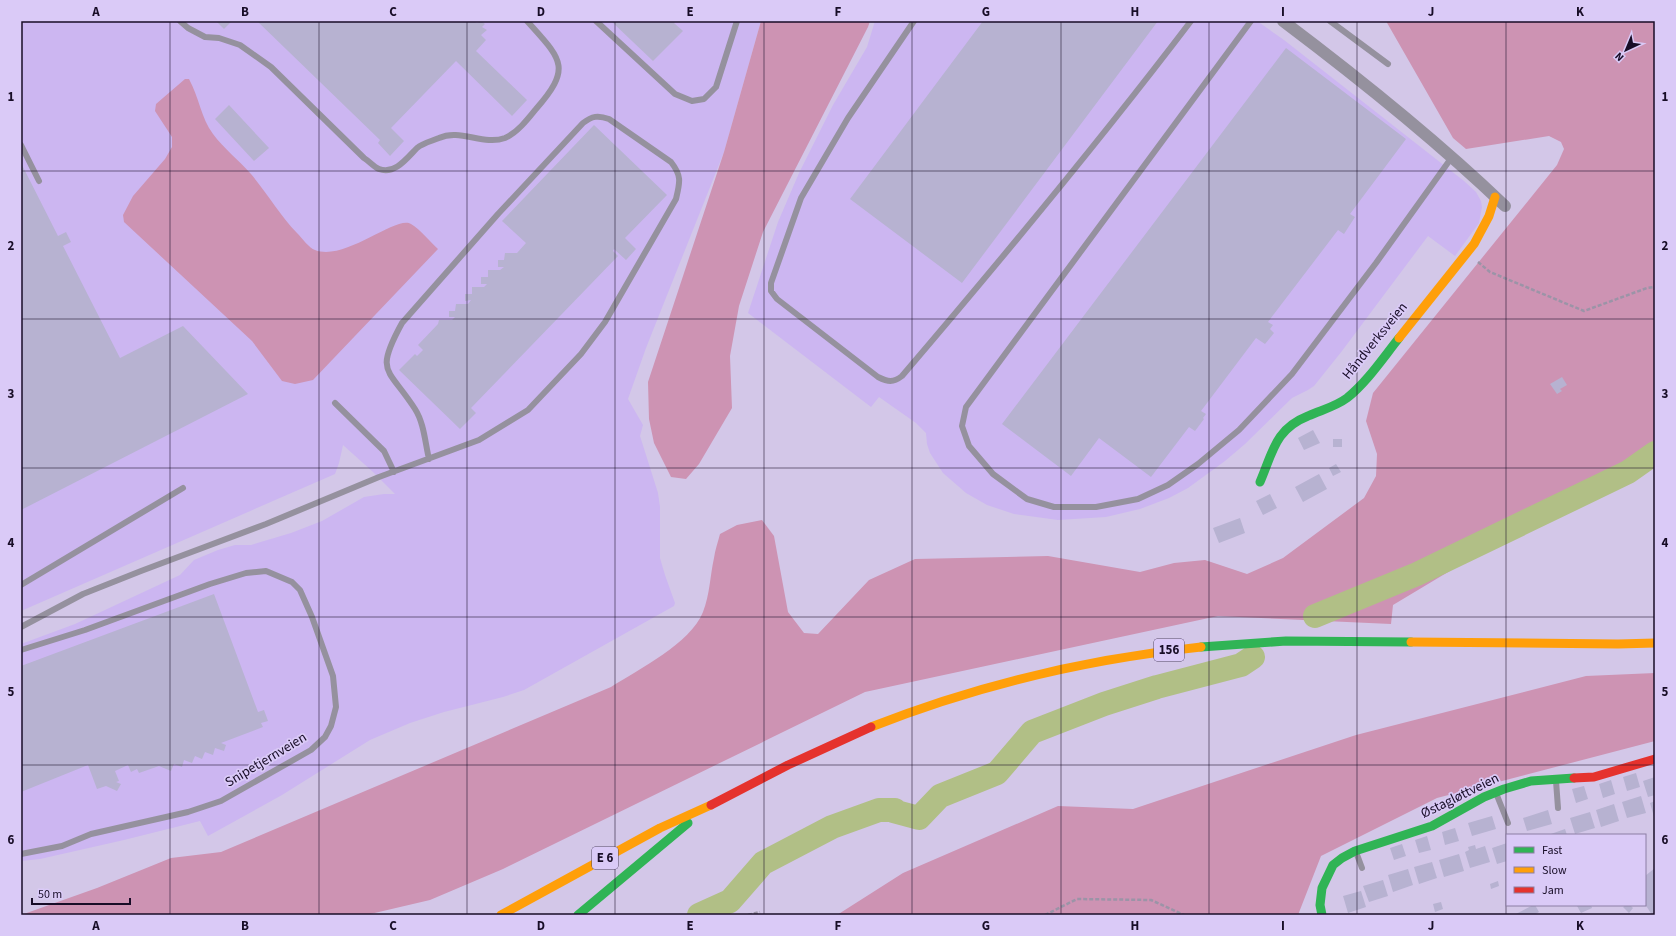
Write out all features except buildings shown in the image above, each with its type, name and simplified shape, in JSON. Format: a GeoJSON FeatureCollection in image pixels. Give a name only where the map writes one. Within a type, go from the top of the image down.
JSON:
{"type":"FeatureCollection","features":[{"type":"Feature","properties":{"kind":"main road","name":"Håndverksveien"},"geometry":{"type":"LineString","coordinates":[[1260,482],[1281,434],[1294,423],[1338,404],[1358,388],[1467,252],[1482,230],[1489,216],[1495,197]]}},
{"type":"Feature","properties":{"kind":"main road","name":"156"},"geometry":{"type":"LineString","coordinates":[[711,805],[791,764],[866,730],[920,709],[1041,673],[1122,658],[1200,647],[1294,641],[1618,644],[1655,643]]}},
{"type":"Feature","properties":{"kind":"main road","name":"Østagløttveien"},"geometry":{"type":"LineString","coordinates":[[1322,915],[1320,905],[1322,888],[1333,866],[1342,858],[1355,851],[1432,826],[1496,792],[1531,781],[1594,777],[1655,759]]}},
{"type":"Feature","properties":{"kind":"main road","name":"E 6"},"geometry":{"type":"LineString","coordinates":[[500,915],[660,828],[711,805]]}},
{"type":"Feature","properties":{"kind":"main road","name":"E 6"},"geometry":{"type":"LineString","coordinates":[[578,915],[711,805]]}},
{"type":"Feature","properties":{"kind":"street"},"geometry":{"type":"LineString","coordinates":[[1283,21],[1390,103],[1505,206]]}},
{"type":"Feature","properties":{"kind":"lane"},"geometry":{"type":"LineString","coordinates":[[180,21],[188,28],[205,37],[219,38],[240,45],[271,67],[364,158],[380,169],[392,169],[402,164],[418,147],[442,136],[458,135],[486,141],[505,138],[523,124],[550,94],[558,78],[560,68],[556,56],[527,21]]}},
{"type":"Feature","properties":{"kind":"lane"},"geometry":{"type":"LineString","coordinates":[[596,21],[675,94],[692,101],[704,99],[716,87],[738,21]]}},
{"type":"Feature","properties":{"kind":"lane"},"geometry":{"type":"LineString","coordinates":[[914,21],[848,118],[801,198],[771,282],[771,291],[777,300],[878,377],[887,382],[894,381],[902,376],[969,298],[1150,76],[1192,21]]}},
{"type":"Feature","properties":{"kind":"lane"},"geometry":{"type":"LineString","coordinates":[[1251,21],[966,407],[962,426],[969,446],[993,474],[1027,499],[1054,507],[1096,507],[1138,498],[1168,485],[1198,464],[1239,430],[1292,374],[1376,263],[1452,157]]}},
{"type":"Feature","properties":{"kind":"lane"},"geometry":{"type":"LineString","coordinates":[[1330,21],[1388,64]]}},
{"type":"Feature","properties":{"kind":"lane"},"geometry":{"type":"LineString","coordinates":[[21,627],[83,594],[266,524],[378,477],[394,472],[429,459],[479,440],[528,410],[576,360],[605,322],[676,199],[680,182],[678,172],[670,162],[609,119],[600,115],[590,118],[583,123],[498,214],[402,323],[391,344],[387,357],[388,371],[416,410],[422,425],[429,459]]}},
{"type":"Feature","properties":{"kind":"lane"},"geometry":{"type":"LineString","coordinates":[[21,145],[39,181]]}},
{"type":"Feature","properties":{"kind":"lane"},"geometry":{"type":"LineString","coordinates":[[335,403],[384,451],[394,472]]}},
{"type":"Feature","properties":{"kind":"lane"},"geometry":{"type":"LineString","coordinates":[[21,585],[183,488]]}},
{"type":"Feature","properties":{"kind":"lane","name":"Snipetjernveien"},"geometry":{"type":"LineString","coordinates":[[21,650],[85,630],[210,584],[246,573],[266,570],[292,582],[300,590],[312,617],[333,676],[336,707],[331,726],[325,737],[311,750],[221,801],[188,812],[91,834],[62,846],[21,854]]}},
{"type":"Feature","properties":{"kind":"lane"},"geometry":{"type":"LineString","coordinates":[[1556,779],[1558,808]]}},
{"type":"Feature","properties":{"kind":"lane"},"geometry":{"type":"LineString","coordinates":[[1496,792],[1508,823]]}},
{"type":"Feature","properties":{"kind":"lane"},"geometry":{"type":"LineString","coordinates":[[1355,851],[1362,868]]}},
{"type":"Feature","properties":{"kind":"path"},"geometry":{"type":"LineString","coordinates":[[1467,252],[1490,272],[1584,311],[1647,288],[1655,287]]}},
{"type":"Feature","properties":{"kind":"path"},"geometry":{"type":"LineString","coordinates":[[1045,915],[1076,900],[1151,900],[1184,915]]}},
{"type":"Feature","properties":{"kind":"path"},"geometry":{"type":"LineString","coordinates":[[748,915],[760,912]]}},
{"type":"Feature","properties":{"kind":"shaded area"},"geometry":{"type":"Polygon","coordinates":[[[21,21],[761,21],[724,152],[646,348],[628,399],[643,425],[640,436],[658,493],[660,507],[660,558],[675,603],[674,606],[524,690],[410,723],[370,740],[282,795],[208,836],[200,821],[40,859],[21,861],[21,644],[75,624],[180,575],[194,560],[218,550],[235,545],[251,545],[291,533],[322,521],[364,497],[395,494],[343,445],[335,474],[21,611],[21,21]]]}},
{"type":"Feature","properties":{"kind":"shaded area"},"geometry":{"type":"Polygon","coordinates":[[[761,21],[870,21],[763,232],[739,306],[730,356],[732,408],[699,464],[686,479],[671,477],[654,443],[649,419],[648,382],[724,152],[761,21]]]}},
{"type":"Feature","properties":{"kind":"shaded area"},"geometry":{"type":"Polygon","coordinates":[[[875,21],[1257,21],[1284,40],[1464,181],[1476,192],[1481,201],[1482,207],[1479,223],[1455,256],[1428,236],[1314,386],[1292,398],[1245,444],[1225,461],[1188,488],[1169,498],[1140,509],[1106,517],[1058,520],[1014,514],[987,505],[966,493],[943,473],[930,453],[926,433],[916,423],[879,397],[871,407],[748,313],[778,222],[799,173],[833,105],[867,47],[875,21]]]}},
{"type":"Feature","properties":{"kind":"shaded area"},"geometry":{"type":"Polygon","coordinates":[[[1386,21],[1655,21],[1655,448],[1393,605],[1391,624],[1218,616],[865,692],[503,869],[430,900],[366,915],[21,915],[97,888],[171,858],[221,852],[611,687],[663,655],[687,635],[696,624],[703,612],[707,598],[714,555],[720,534],[737,525],[762,520],[774,536],[788,612],[804,633],[818,634],[869,580],[915,559],[1048,556],[1140,572],[1174,563],[1205,560],[1247,574],[1283,558],[1364,498],[1376,476],[1377,454],[1366,421],[1373,393],[1557,165],[1564,149],[1561,142],[1549,136],[1466,149],[1453,138],[1386,21]]]}},
{"type":"Feature","properties":{"kind":"shaded area"},"geometry":{"type":"Polygon","coordinates":[[[185,79],[189,79],[209,128],[213,134],[251,174],[291,226],[313,249],[327,252],[341,250],[404,223],[414,226],[438,249],[313,380],[295,384],[282,381],[252,341],[124,222],[123,215],[133,196],[165,159],[172,147],[172,137],[155,111],[156,104],[185,79]]]}},
{"type":"Feature","properties":{"kind":"shaded area"},"geometry":{"type":"Polygon","coordinates":[[[1655,673],[1655,741],[1437,798],[1321,856],[1298,915],[837,915],[903,873],[1058,806],[1133,809],[1356,735],[1586,676],[1655,673]]]}},
{"type":"Feature","properties":{"kind":"waterway"},"geometry":{"type":"LineString","coordinates":[[1315,616],[1417,574],[1628,472],[1655,453]]}},
{"type":"Feature","properties":{"kind":"waterway"},"geometry":{"type":"LineString","coordinates":[[699,915],[730,901],[763,863],[832,827],[879,810],[895,810],[893,811],[919,818],[940,796],[997,773],[1032,732],[1104,704],[1157,687],[1241,665],[1253,657]]}},
{"type":"Feature","properties":{"kind":"traffic: fast"},"geometry":{"type":"LineString","coordinates":[[1260,482],[1276,443],[1288,428],[1297,421],[1333,406],[1347,398],[1368,377],[1399,338]]}},
{"type":"Feature","properties":{"kind":"traffic: fast"},"geometry":{"type":"LineString","coordinates":[[1201,647],[1286,641],[1411,642]]}},
{"type":"Feature","properties":{"kind":"traffic: fast"},"geometry":{"type":"LineString","coordinates":[[1322,915],[1320,905],[1322,888],[1333,865],[1342,858],[1355,851],[1432,826],[1484,797],[1504,789],[1531,781],[1574,778]]}},
{"type":"Feature","properties":{"kind":"traffic: fast"},"geometry":{"type":"LineString","coordinates":[[578,915],[688,823]]}},
{"type":"Feature","properties":{"kind":"traffic: slow"},"geometry":{"type":"LineString","coordinates":[[1399,338],[1474,244],[1489,216],[1495,197]]}},
{"type":"Feature","properties":{"kind":"traffic: slow"},"geometry":{"type":"LineString","coordinates":[[1411,642],[1655,643]]}},
{"type":"Feature","properties":{"kind":"traffic: slow"},"geometry":{"type":"LineString","coordinates":[[871,727],[951,698],[1033,676],[1117,659],[1201,647]]}},
{"type":"Feature","properties":{"kind":"traffic: slow"},"geometry":{"type":"LineString","coordinates":[[501,915],[660,828],[711,805]]}},
{"type":"Feature","properties":{"kind":"traffic: jam"},"geometry":{"type":"LineString","coordinates":[[711,805],[788,765],[871,727]]}},
{"type":"Feature","properties":{"kind":"traffic: jam"},"geometry":{"type":"LineString","coordinates":[[1574,778],[1594,777],[1655,759]]}}]}
